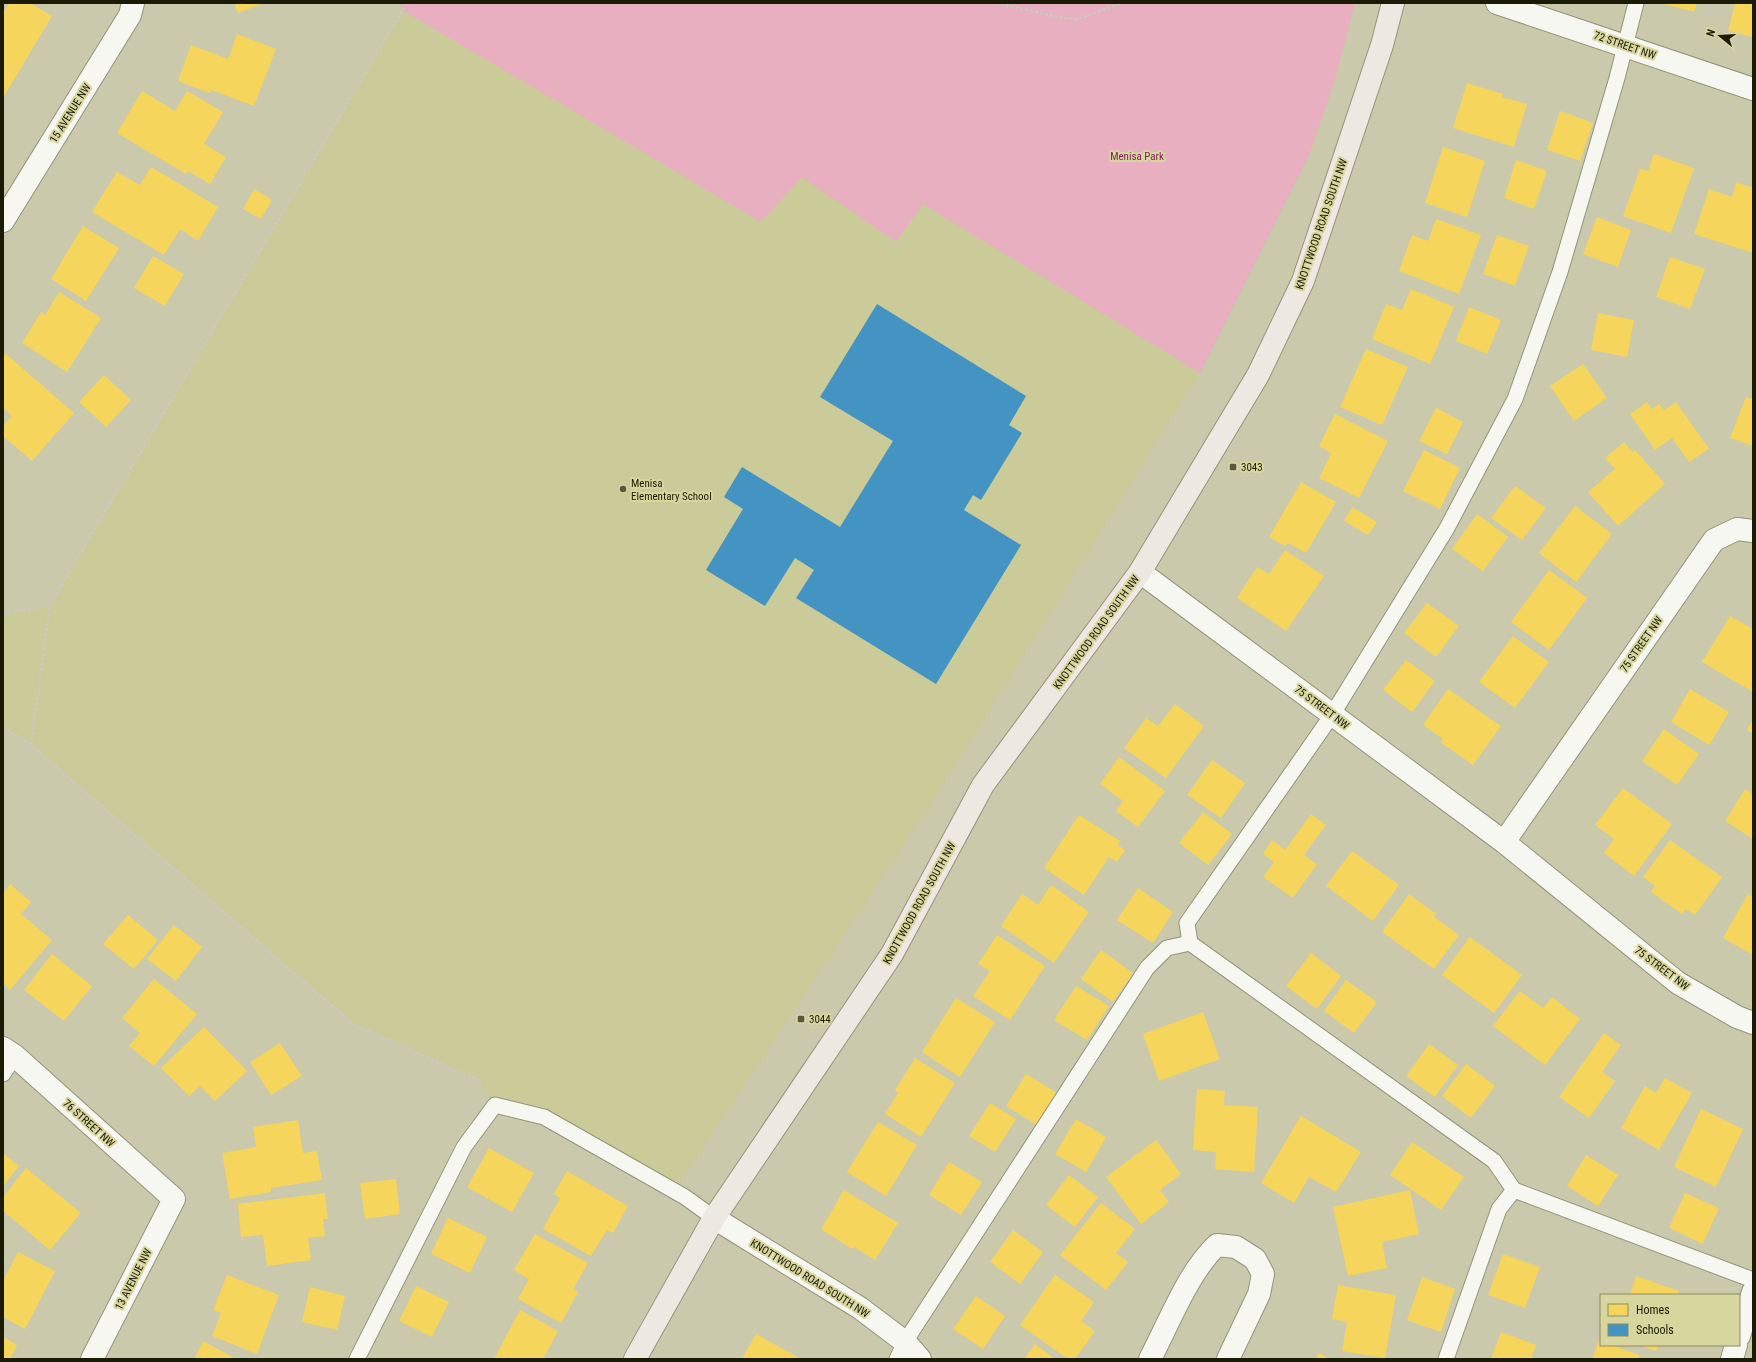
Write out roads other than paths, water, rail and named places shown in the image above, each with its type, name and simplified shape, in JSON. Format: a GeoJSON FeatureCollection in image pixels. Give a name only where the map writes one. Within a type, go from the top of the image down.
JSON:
{"type":"FeatureCollection","features":[{"type":"Feature","properties":{"kind":"street","name":"15 AVENUE NW"},"geometry":{"type":"LineString","coordinates":[[3,221],[130,15],[133,3]]}},
{"type":"Feature","properties":{"kind":"street","name":"KNOTTWOOD ROAD SOUTH NW"},"geometry":{"type":"LineString","coordinates":[[635,1359],[714,1218],[892,954],[983,785],[1140,572],[1258,375],[1303,281],[1382,45],[1393,3]]}},
{"type":"Feature","properties":{"kind":"street","name":"72 STREET NW"},"geometry":{"type":"LineString","coordinates":[[1497,3],[1753,89]]}},
{"type":"Feature","properties":{"kind":"street","name":"75 STREET NW"},"geometry":{"type":"LineString","coordinates":[[1504,842],[1714,540],[1737,529],[1753,531]]}},
{"type":"Feature","properties":{"kind":"street","name":"75 STREET NW"},"geometry":{"type":"LineString","coordinates":[[1140,572],[1504,842],[1678,983],[1737,1017],[1753,1023]]}},
{"type":"Feature","properties":{"kind":"street","name":"76 STREET NW"},"geometry":{"type":"LineString","coordinates":[[9,1052],[174,1199]]}},
{"type":"Feature","properties":{"kind":"street","name":"13 AVENUE NW"},"geometry":{"type":"LineString","coordinates":[[92,1359],[174,1199]]}},
{"type":"Feature","properties":{"kind":"street","name":"KNOTTWOOD ROAD SOUTH NW"},"geometry":{"type":"LineString","coordinates":[[714,1218],[860,1308],[901,1351],[920,1359]]}},
{"type":"Feature","properties":{"kind":"street"},"geometry":{"type":"LineString","coordinates":[[1150,1359],[1194,1272],[1206,1255],[1217,1245],[1236,1246],[1255,1260],[1263,1274],[1259,1294],[1228,1359]]}},
{"type":"Feature","properties":{"kind":"street"},"geometry":{"type":"LineString","coordinates":[[1740,1333],[1753,1292]]}},
{"type":"Feature","properties":{"kind":"street"},"geometry":{"type":"LineString","coordinates":[[1732,1359],[1736,1346]]}},
{"type":"Feature","properties":{"kind":"lane"},"geometry":{"type":"LineString","coordinates":[[1636,3],[1560,272],[1516,399],[1446,528],[1332,714],[1187,923],[1190,943],[1494,1161],[1514,1190],[1753,1280]]}},
{"type":"Feature","properties":{"kind":"lane"},"geometry":{"type":"LineString","coordinates":[[901,1351],[1147,968],[1167,948],[1190,943]]}},
{"type":"Feature","properties":{"kind":"lane"},"geometry":{"type":"LineString","coordinates":[[3,1074],[9,1052]]}},
{"type":"Feature","properties":{"kind":"lane"},"geometry":{"type":"LineString","coordinates":[[357,1359],[464,1147],[495,1105],[544,1117],[685,1197],[714,1218]]}},
{"type":"Feature","properties":{"kind":"lane"},"geometry":{"type":"LineString","coordinates":[[1446,1359],[1499,1209],[1514,1190]]}},
{"type":"Feature","properties":{"kind":"place","name":"3043"},"geometry":{"type":"Point","coordinates":[1233,467]}},
{"type":"Feature","properties":{"kind":"place","name":"Menisa Elementary School"},"geometry":{"type":"Point","coordinates":[623,489]}},
{"type":"Feature","properties":{"kind":"place","name":"3044"},"geometry":{"type":"Point","coordinates":[801,1019]}},
{"type":"Feature","properties":{"kind":"park label","name":"Menisa Park"},"geometry":{"type":"Point","coordinates":[1137,156]}}]}
